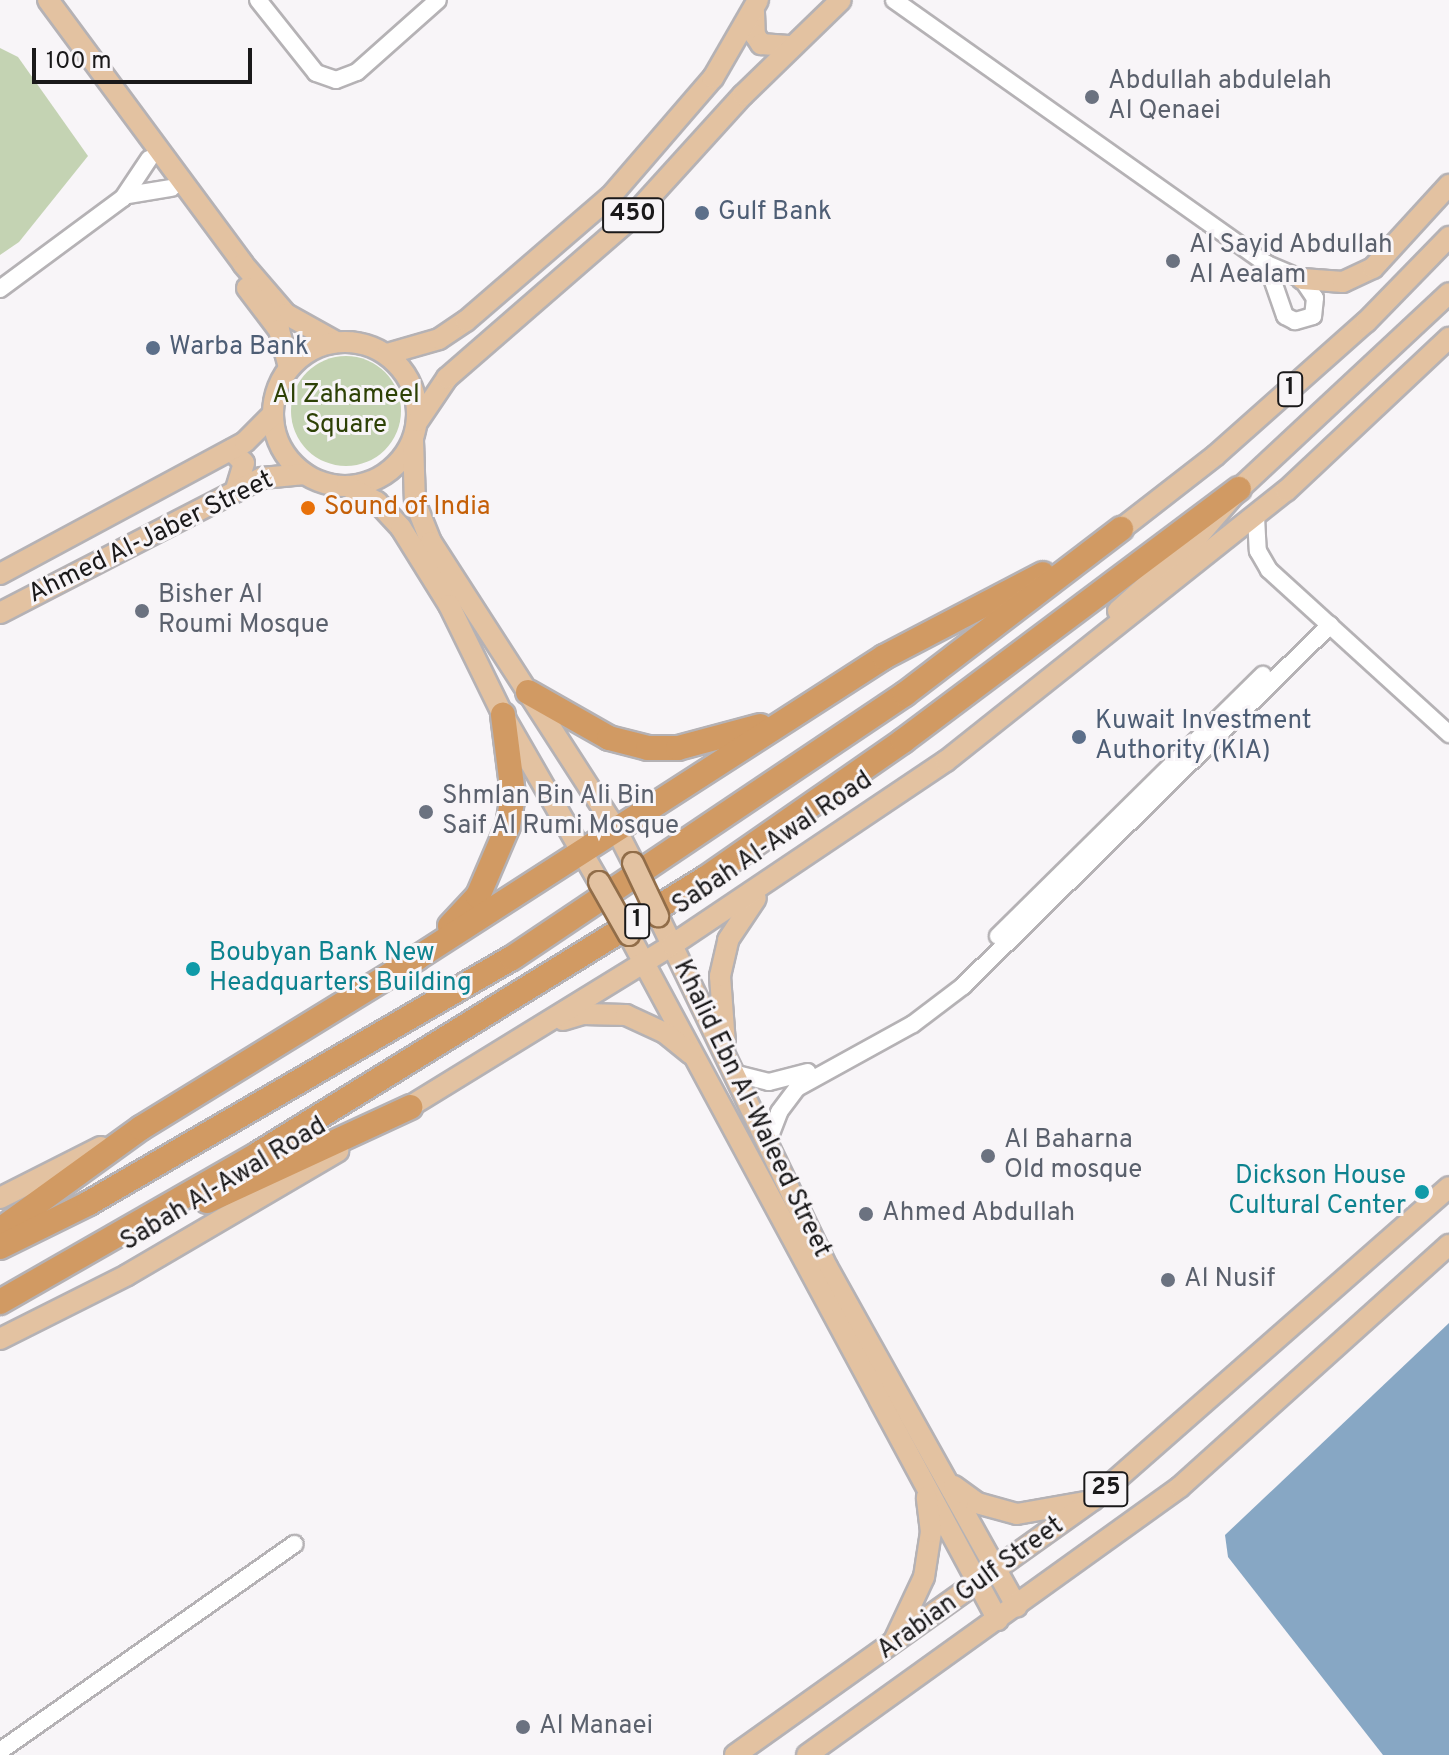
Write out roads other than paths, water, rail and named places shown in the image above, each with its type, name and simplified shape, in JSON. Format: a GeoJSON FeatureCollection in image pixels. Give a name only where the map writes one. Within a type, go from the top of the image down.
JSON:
{"type":"FeatureCollection","features":[{"type":"Feature","properties":{"kind":"highway","name":"Sabah Al-Awal Road"},"geometry":{"type":"LineString","coordinates":[[0,1302],[109,1243],[706,878],[903,741],[1239,489]]}},
{"type":"Feature","properties":{"kind":"highway","name":"Sabah Al-Awal Road"},"geometry":{"type":"LineString","coordinates":[[0,1247],[89,1203],[512,958],[905,694],[1121,529]]}},
{"type":"Feature","properties":{"kind":"highway"},"geometry":{"type":"LineString","coordinates":[[0,1230],[141,1128],[417,958],[884,657],[1098,545]]}},
{"type":"Feature","properties":{"kind":"highway"},"geometry":{"type":"LineString","coordinates":[[528,692],[609,738],[648,748],[709,742],[792,715]]}},
{"type":"Feature","properties":{"kind":"highway"},"geometry":{"type":"LineString","coordinates":[[417,958],[478,896],[498,857],[513,794],[503,715]]}},
{"type":"Feature","properties":{"kind":"highway"},"geometry":{"type":"LineString","coordinates":[[109,1243],[168,1221],[338,1136],[410,1107]]}},
{"type":"Feature","properties":{"kind":"main road"},"geometry":{"type":"LineString","coordinates":[[32,0],[279,330],[289,368]]}},
{"type":"Feature","properties":{"kind":"main road"},"geometry":{"type":"LineString","coordinates":[[48,0],[243,264],[286,314],[336,342]]}},
{"type":"Feature","properties":{"kind":"main road","name":"450"},"geometry":{"type":"LineString","coordinates":[[347,486],[380,477],[415,431],[447,378],[488,341],[535,306],[631,218],[792,46],[841,0]]}},
{"type":"Feature","properties":{"kind":"main road"},"geometry":{"type":"LineString","coordinates":[[756,6],[755,35],[761,44],[792,46]]}},
{"type":"Feature","properties":{"kind":"main road","name":"450"},"geometry":{"type":"LineString","coordinates":[[387,354],[431,343],[466,321],[611,196],[713,78],[756,6]]}},
{"type":"Feature","properties":{"kind":"main road"},"geometry":{"type":"LineString","coordinates":[[1302,279],[1343,282],[1373,268],[1449,185]]}},
{"type":"Feature","properties":{"kind":"main road","name":"1"},"geometry":{"type":"LineString","coordinates":[[1121,529],[1250,426],[1366,322],[1449,237]]}},
{"type":"Feature","properties":{"kind":"main road","name":"1"},"geometry":{"type":"LineString","coordinates":[[1239,489],[1449,293]]}},
{"type":"Feature","properties":{"kind":"main road"},"geometry":{"type":"LineString","coordinates":[[466,321],[471,338],[488,341]]}},
{"type":"Feature","properties":{"kind":"main road","name":"Sabah Al-Awal Road"},"geometry":{"type":"LineString","coordinates":[[0,1339],[127,1275],[541,1028],[773,880],[946,761],[1256,517],[1449,338]]}},
{"type":"Feature","properties":{"kind":"main road"},"geometry":{"type":"LineString","coordinates":[[347,486],[305,474],[285,455],[272,415],[276,390],[289,368],[315,348],[336,342],[362,344],[387,354],[414,391],[415,431]]}},
{"type":"Feature","properties":{"kind":"main road","name":"Ahmed Al-Jaber Street"},"geometry":{"type":"LineString","coordinates":[[0,574],[231,450],[272,415]]}},
{"type":"Feature","properties":{"kind":"main road","name":"Khalid Ebn Al-Waleed Street"},"geometry":{"type":"LineString","coordinates":[[415,431],[413,485],[420,521],[616,829],[933,1479],[998,1620]]}},
{"type":"Feature","properties":{"kind":"main road"},"geometry":{"type":"LineString","coordinates":[[231,450],[244,463],[235,492]]}},
{"type":"Feature","properties":{"kind":"main road","name":"Ahmed Al-Jaber Street"},"geometry":{"type":"LineString","coordinates":[[0,613],[235,492],[283,473],[305,474]]}},
{"type":"Feature","properties":{"kind":"main road","name":"Khalid Ebn Al-Waleed Street"},"geometry":{"type":"LineString","coordinates":[[347,486],[377,502],[401,528],[449,605],[503,715],[933,1479],[997,1572],[1017,1607]]}},
{"type":"Feature","properties":{"kind":"main road"},"geometry":{"type":"LineString","coordinates":[[946,761],[1186,550],[1239,489]]}},
{"type":"Feature","properties":{"kind":"main road"},"geometry":{"type":"LineString","coordinates":[[729,1065],[720,976],[728,940],[773,880]]}},
{"type":"Feature","properties":{"kind":"main road"},"geometry":{"type":"LineString","coordinates":[[541,1028],[583,1014],[626,1015],[665,1033],[700,1061]]}},
{"type":"Feature","properties":{"kind":"main road"},"geometry":{"type":"LineString","coordinates":[[0,1198],[141,1128]]}},
{"type":"Feature","properties":{"kind":"main road","name":"Arabian Gulf Street"},"geometry":{"type":"LineString","coordinates":[[735,1755],[980,1585],[1093,1500],[1449,1187]]}},
{"type":"Feature","properties":{"kind":"main road","name":"Arabian Gulf Street"},"geometry":{"type":"LineString","coordinates":[[807,1755],[1180,1487],[1449,1245]]}},
{"type":"Feature","properties":{"kind":"main road"},"geometry":{"type":"LineString","coordinates":[[891,1647],[924,1577],[931,1532],[933,1479],[962,1495],[1004,1511],[1044,1512],[1093,1500]]}},
{"type":"Feature","properties":{"kind":"street"},"geometry":{"type":"LineString","coordinates":[[258,0],[316,73],[336,80],[357,72],[438,0]]}},
{"type":"Feature","properties":{"kind":"street"},"geometry":{"type":"LineString","coordinates":[[881,0],[897,3],[1267,264],[1302,279],[1313,290],[1316,306],[1313,316],[1295,321],[1281,309],[1267,264]]}},
{"type":"Feature","properties":{"kind":"street"},"geometry":{"type":"LineString","coordinates":[[123,198],[149,159]]}},
{"type":"Feature","properties":{"kind":"street"},"geometry":{"type":"LineString","coordinates":[[0,289],[123,198],[142,189],[171,188]]}},
{"type":"Feature","properties":{"kind":"street"},"geometry":{"type":"LineString","coordinates":[[1449,346],[1449,361]]}},
{"type":"Feature","properties":{"kind":"street"},"geometry":{"type":"LineString","coordinates":[[1256,517],[1255,540],[1262,562],[1449,734]]}},
{"type":"Feature","properties":{"kind":"street"},"geometry":{"type":"LineString","coordinates":[[729,1065],[769,1082],[803,1079],[913,1024],[963,986],[1326,621]]}},
{"type":"Feature","properties":{"kind":"street"},"geometry":{"type":"LineString","coordinates":[[767,1144],[779,1112],[803,1079]]}},
{"type":"Feature","properties":{"kind":"street"},"geometry":{"type":"LineString","coordinates":[[0,1751],[294,1544]]}},
{"type":"Feature","properties":{"kind":"water"},"geometry":{"type":"Polygon","coordinates":[[[1449,1323],[1449,1755],[1383,1755],[1228,1557],[1225,1535],[1449,1323]]]}},
{"type":"Feature","properties":{"kind":"place","name":"Abdullah abdulelah Al Qenaei"},"geometry":{"type":"Point","coordinates":[1092,97]}},
{"type":"Feature","properties":{"kind":"place","name":"Gulf Bank"},"geometry":{"type":"Point","coordinates":[702,213]}},
{"type":"Feature","properties":{"kind":"place","name":"Al Sayid Abdullah Al Aealam"},"geometry":{"type":"Point","coordinates":[1173,261]}},
{"type":"Feature","properties":{"kind":"place","name":"Warba Bank"},"geometry":{"type":"Point","coordinates":[153,348]}},
{"type":"Feature","properties":{"kind":"place","name":"Sound of India"},"geometry":{"type":"Point","coordinates":[308,508]}},
{"type":"Feature","properties":{"kind":"place","name":"Bisher Al Roumi Mosque"},"geometry":{"type":"Point","coordinates":[142,611]}},
{"type":"Feature","properties":{"kind":"place","name":"Kuwait Investment Authority (KIA)"},"geometry":{"type":"Point","coordinates":[1079,737]}},
{"type":"Feature","properties":{"kind":"place","name":"Shmlan Bin Ali Bin Saif Al Rumi Mosque"},"geometry":{"type":"Point","coordinates":[426,812]}},
{"type":"Feature","properties":{"kind":"place","name":"Boubyan Bank New Headquarters Building"},"geometry":{"type":"Point","coordinates":[193,969]}},
{"type":"Feature","properties":{"kind":"place","name":"Al Baharna Old mosque"},"geometry":{"type":"Point","coordinates":[988,1156]}},
{"type":"Feature","properties":{"kind":"place","name":"Dickson House Cultural Center"},"geometry":{"type":"Point","coordinates":[1422,1192]}},
{"type":"Feature","properties":{"kind":"place","name":"Ahmed Abdullah"},"geometry":{"type":"Point","coordinates":[866,1214]}},
{"type":"Feature","properties":{"kind":"place","name":"Al Nusif"},"geometry":{"type":"Point","coordinates":[1168,1280]}},
{"type":"Feature","properties":{"kind":"place","name":"Al Manaei"},"geometry":{"type":"Point","coordinates":[523,1727]}},
{"type":"Feature","properties":{"kind":"park label","name":"Al Zahameel Square"},"geometry":{"type":"Point","coordinates":[346,411]}}]}
